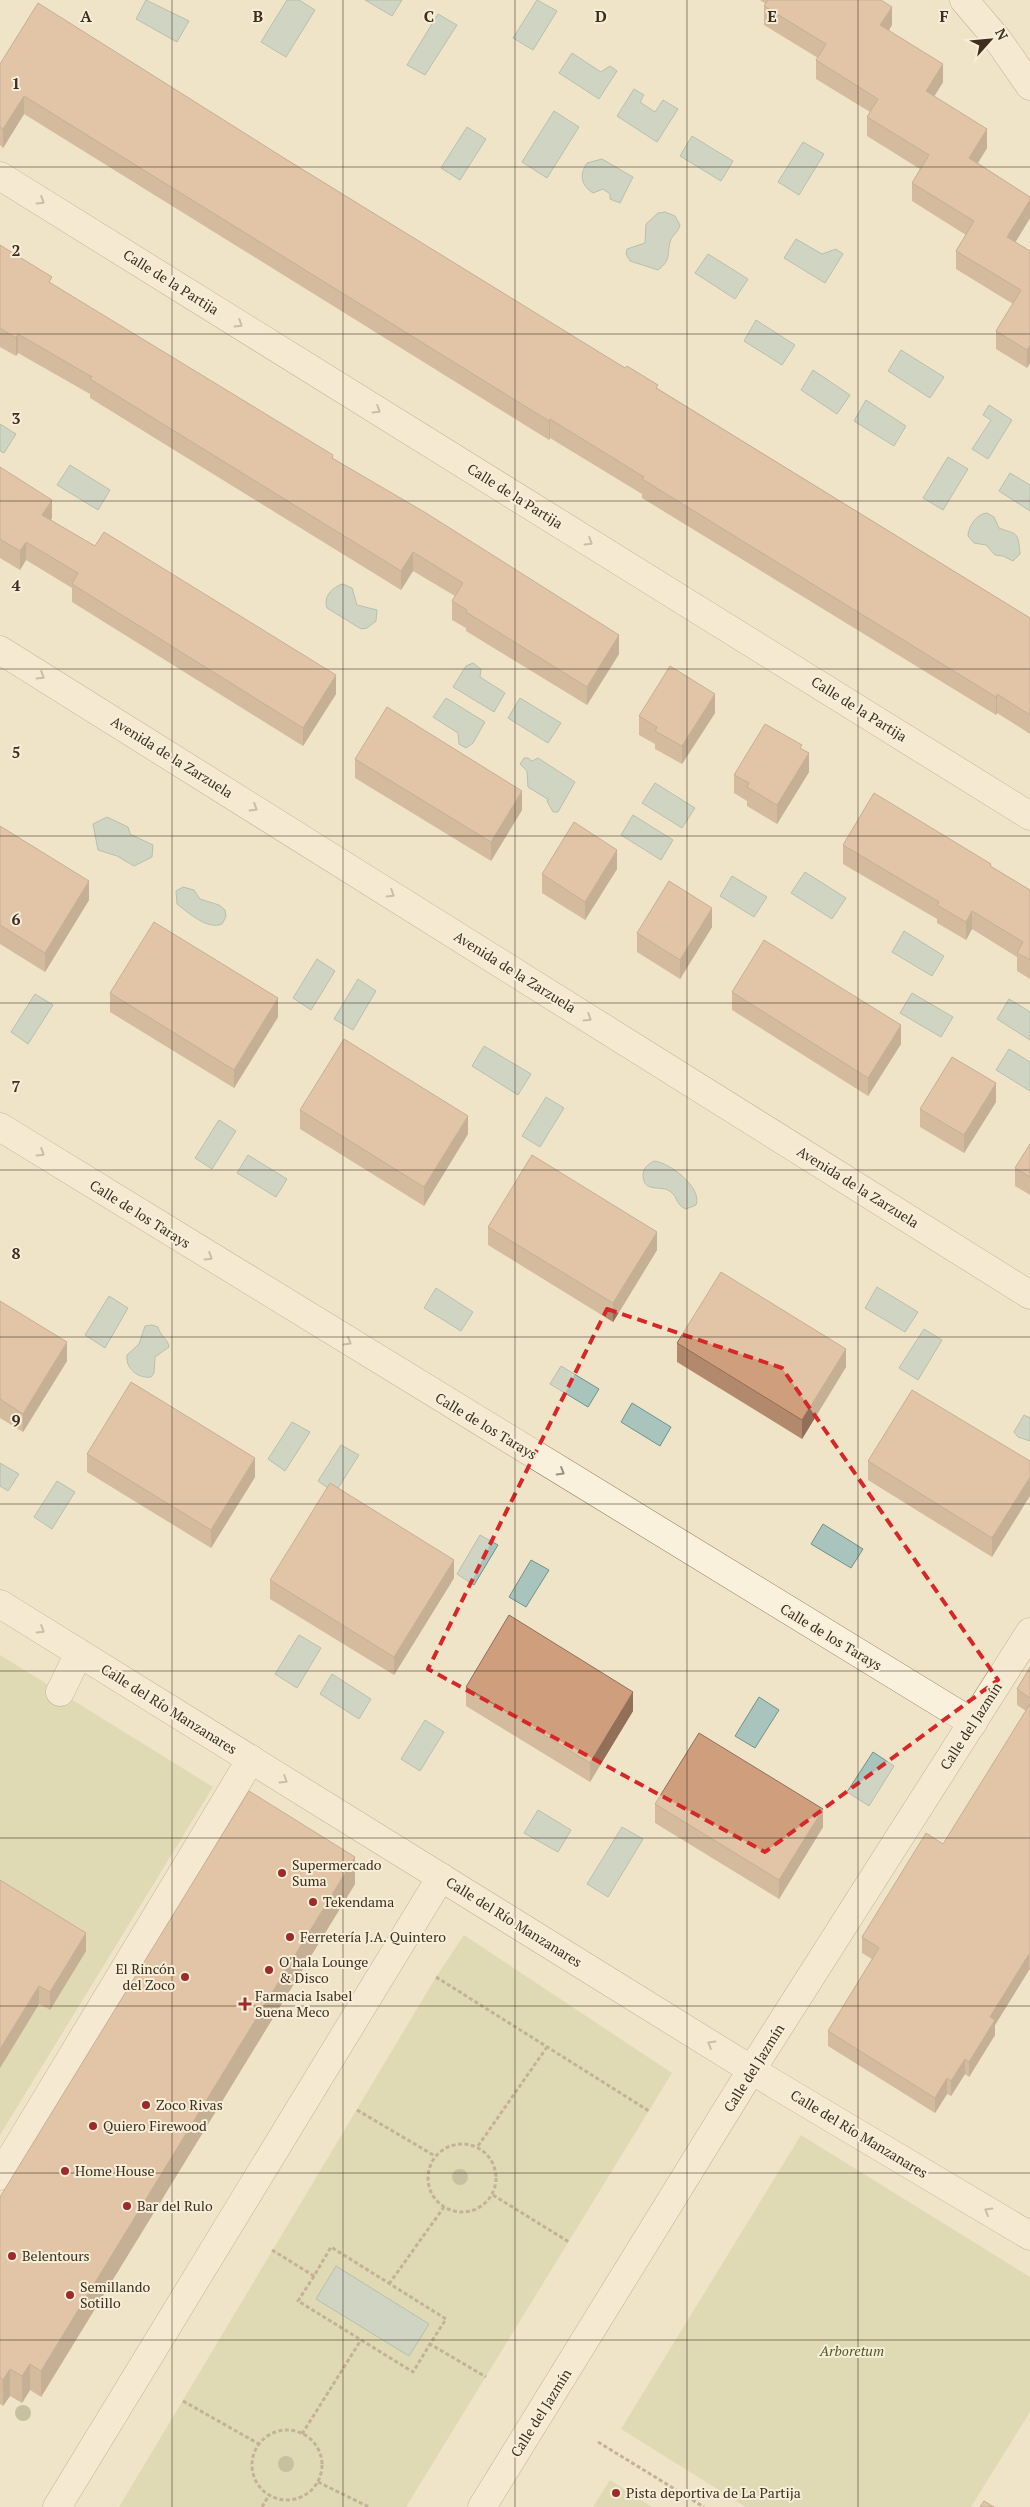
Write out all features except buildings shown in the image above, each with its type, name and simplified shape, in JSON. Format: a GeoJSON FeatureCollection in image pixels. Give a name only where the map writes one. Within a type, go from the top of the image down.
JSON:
{"type":"FeatureCollection","features":[{"type":"Feature","properties":{"kind":"street"},"geometry":{"type":"LineString","coordinates":[[964,0],[998,40],[1030,86]]}},
{"type":"Feature","properties":{"kind":"street","name":"Calle de la Partija"},"geometry":{"type":"LineString","coordinates":[[0,176],[1030,816]]}},
{"type":"Feature","properties":{"kind":"street","name":"Avenida de la Zarzuela"},"geometry":{"type":"LineString","coordinates":[[0,650],[1030,1295]]}},
{"type":"Feature","properties":{"kind":"street","name":"Calle de los Tarays"},"geometry":{"type":"LineString","coordinates":[[0,1127],[972,1723]]}},
{"type":"Feature","properties":{"kind":"street","name":"Calle del Río Manzanares"},"geometry":{"type":"LineString","coordinates":[[0,1604],[752,2070],[1030,2236]]}},
{"type":"Feature","properties":{"kind":"street","name":"Calle del Jazmín"},"geometry":{"type":"LineString","coordinates":[[482,2507],[752,2070],[1030,1632]]}},
{"type":"Feature","properties":{"kind":"street"},"geometry":{"type":"LineString","coordinates":[[60,1692],[80,1653]]}},
{"type":"Feature","properties":{"kind":"street"},"geometry":{"type":"LineString","coordinates":[[0,2176],[251,1759]]}},
{"type":"Feature","properties":{"kind":"street"},"geometry":{"type":"LineString","coordinates":[[57,2507],[441,1877]]}},
{"type":"Feature","properties":{"kind":"path"},"geometry":{"type":"LineString","coordinates":[[436,1977],[649,2111]]}},
{"type":"Feature","properties":{"kind":"path"},"geometry":{"type":"LineString","coordinates":[[478,2146],[547,2047]]}},
{"type":"Feature","properties":{"kind":"path"},"geometry":{"type":"LineString","coordinates":[[357,2110],[435,2156]]}},
{"type":"Feature","properties":{"kind":"path"},"geometry":{"type":"LineString","coordinates":[[466,2143],[478,2146],[487,2153],[495,2168],[497,2184],[486,2204],[476,2210],[454,2212],[444,2207],[435,2199],[428,2178],[429,2166],[435,2156],[444,2148],[466,2143]]}},
{"type":"Feature","properties":{"kind":"path"},"geometry":{"type":"LineString","coordinates":[[492,2195],[569,2242]]}},
{"type":"Feature","properties":{"kind":"path"},"geometry":{"type":"LineString","coordinates":[[389,2284],[444,2207]]}},
{"type":"Feature","properties":{"kind":"path"},"geometry":{"type":"LineString","coordinates":[[332,2248],[446,2319],[412,2372],[298,2301],[314,2276],[332,2248]]}},
{"type":"Feature","properties":{"kind":"path"},"geometry":{"type":"LineString","coordinates":[[272,2250],[314,2276]]}},
{"type":"Feature","properties":{"kind":"path"},"geometry":{"type":"LineString","coordinates":[[302,2434],[362,2340]]}},
{"type":"Feature","properties":{"kind":"path"},"geometry":{"type":"LineString","coordinates":[[430,2344],[486,2378]]}},
{"type":"Feature","properties":{"kind":"path"},"geometry":{"type":"LineString","coordinates":[[183,2401],[259,2444]]}},
{"type":"Feature","properties":{"kind":"path"},"geometry":{"type":"LineString","coordinates":[[279,2431],[302,2434],[311,2440],[322,2460],[322,2472],[318,2482],[301,2497],[280,2500],[260,2488],[254,2477],[252,2466],[254,2454],[259,2444],[268,2436],[279,2431]]}},
{"type":"Feature","properties":{"kind":"path"},"geometry":{"type":"LineString","coordinates":[[598,2442],[704,2507]]}},
{"type":"Feature","properties":{"kind":"path"},"geometry":{"type":"LineString","coordinates":[[318,2482],[369,2507]]}},
{"type":"Feature","properties":{"kind":"path"},"geometry":{"type":"LineString","coordinates":[[262,2507],[269,2495]]}},
{"type":"Feature","properties":{"kind":"highlighted area"},"geometry":{"type":"Polygon","coordinates":[[[607,1309],[782,1368],[998,1680],[765,1852],[428,1669],[607,1309]]]}},
{"type":"Feature","properties":{"kind":"green space"},"geometry":{"type":"Polygon","coordinates":[[[0,1655],[213,1787],[0,2135],[0,2068],[39,2004],[50,2010],[0,1883],[0,1655]]]}},
{"type":"Feature","properties":{"kind":"green space"},"geometry":{"type":"Polygon","coordinates":[[[464,1935],[672,2073],[406,2507],[119,2507],[436,1977],[464,1935]]]}},
{"type":"Feature","properties":{"kind":"green space","name":"Arboretum"},"geometry":{"type":"Polygon","coordinates":[[[801,2135],[1030,2277],[1030,2412],[971,2507],[746,2507],[621,2429],[801,2135]]]}},
{"type":"Feature","properties":{"kind":"green space","name":"Pista deportiva de La Partija"},"geometry":{"type":"Polygon","coordinates":[[[610,2480],[652,2507],[593,2507],[610,2480]]]}},
{"type":"Feature","properties":{"kind":"water"},"geometry":{"type":"Polygon","coordinates":[[[146,0],[189,21],[177,42],[136,19],[146,0]]]}},
{"type":"Feature","properties":{"kind":"water"},"geometry":{"type":"Polygon","coordinates":[[[287,0],[299,0],[315,10],[286,57],[261,42],[287,0]]]}},
{"type":"Feature","properties":{"kind":"water"},"geometry":{"type":"Polygon","coordinates":[[[365,0],[402,0],[392,16],[365,0]]]}},
{"type":"Feature","properties":{"kind":"water"},"geometry":{"type":"Polygon","coordinates":[[[537,0],[557,11],[533,50],[513,38],[537,0]]]}},
{"type":"Feature","properties":{"kind":"water"},"geometry":{"type":"Polygon","coordinates":[[[438,14],[457,25],[425,75],[407,65],[438,14]]]}},
{"type":"Feature","properties":{"kind":"water"},"geometry":{"type":"Polygon","coordinates":[[[572,53],[601,72],[610,66],[617,71],[599,99],[559,73],[572,53]]]}},
{"type":"Feature","properties":{"kind":"water"},"geometry":{"type":"Polygon","coordinates":[[[634,89],[644,95],[640,102],[655,112],[663,100],[678,109],[657,142],[617,116],[634,89]]]}},
{"type":"Feature","properties":{"kind":"water"},"geometry":{"type":"Polygon","coordinates":[[[554,111],[579,127],[547,178],[522,162],[554,111]]]}},
{"type":"Feature","properties":{"kind":"water"},"geometry":{"type":"Polygon","coordinates":[[[467,127],[486,139],[460,180],[441,168],[467,127]]]}},
{"type":"Feature","properties":{"kind":"water"},"geometry":{"type":"Polygon","coordinates":[[[692,136],[733,161],[721,181],[680,156],[692,136]]]}},
{"type":"Feature","properties":{"kind":"water"},"geometry":{"type":"Polygon","coordinates":[[[803,142],[824,154],[799,195],[778,182],[803,142]]]}},
{"type":"Feature","properties":{"kind":"water"},"geometry":{"type":"Polygon","coordinates":[[[602,159],[633,177],[620,203],[610,199],[610,194],[603,189],[593,193],[582,180],[584,167],[587,163],[602,159]]]}},
{"type":"Feature","properties":{"kind":"water"},"geometry":{"type":"Polygon","coordinates":[[[665,212],[675,216],[680,225],[671,240],[668,258],[665,263],[658,270],[630,261],[626,254],[627,249],[645,243],[646,224],[658,213],[665,212]]]}},
{"type":"Feature","properties":{"kind":"water"},"geometry":{"type":"Polygon","coordinates":[[[796,239],[822,254],[836,249],[843,254],[825,283],[784,258],[796,239]]]}},
{"type":"Feature","properties":{"kind":"water"},"geometry":{"type":"Polygon","coordinates":[[[708,254],[748,279],[735,299],[695,273],[708,254]]]}},
{"type":"Feature","properties":{"kind":"water"},"geometry":{"type":"Polygon","coordinates":[[[756,320],[795,345],[782,365],[744,341],[756,320]]]}},
{"type":"Feature","properties":{"kind":"water"},"geometry":{"type":"Polygon","coordinates":[[[901,350],[944,377],[930,398],[888,371],[901,350]]]}},
{"type":"Feature","properties":{"kind":"water"},"geometry":{"type":"Polygon","coordinates":[[[813,370],[850,395],[837,414],[801,390],[813,370]]]}},
{"type":"Feature","properties":{"kind":"water"},"geometry":{"type":"Polygon","coordinates":[[[866,400],[906,426],[894,446],[854,421],[866,400]]]}},
{"type":"Feature","properties":{"kind":"water"},"geometry":{"type":"Polygon","coordinates":[[[989,405],[1012,420],[988,459],[972,449],[991,420],[983,415],[989,405]]]}},
{"type":"Feature","properties":{"kind":"water"},"geometry":{"type":"Polygon","coordinates":[[[0,424],[16,434],[4,453],[0,451],[0,424]]]}},
{"type":"Feature","properties":{"kind":"water"},"geometry":{"type":"Polygon","coordinates":[[[948,457],[968,469],[943,510],[923,498],[948,457]]]}},
{"type":"Feature","properties":{"kind":"water"},"geometry":{"type":"Polygon","coordinates":[[[70,465],[110,490],[98,510],[57,485],[70,465]]]}},
{"type":"Feature","properties":{"kind":"water"},"geometry":{"type":"Polygon","coordinates":[[[1010,473],[1030,485],[1030,511],[999,491],[1010,473]]]}},
{"type":"Feature","properties":{"kind":"water"},"geometry":{"type":"Polygon","coordinates":[[[987,513],[994,517],[999,528],[1016,535],[1020,554],[1013,561],[1003,556],[995,555],[986,545],[974,543],[968,536],[974,521],[980,515],[987,513]]]}},
{"type":"Feature","properties":{"kind":"water"},"geometry":{"type":"Polygon","coordinates":[[[343,584],[352,588],[357,605],[377,610],[376,621],[367,628],[361,629],[327,608],[326,600],[329,593],[335,587],[343,584]]]}},
{"type":"Feature","properties":{"kind":"water"},"geometry":{"type":"Polygon","coordinates":[[[473,663],[481,669],[480,677],[505,693],[494,712],[453,687],[466,666],[473,663]]]}},
{"type":"Feature","properties":{"kind":"water"},"geometry":{"type":"Polygon","coordinates":[[[446,698],[485,722],[473,743],[466,748],[459,744],[458,733],[433,717],[446,698]]]}},
{"type":"Feature","properties":{"kind":"water"},"geometry":{"type":"Polygon","coordinates":[[[520,698],[561,723],[548,743],[508,718],[520,698]]]}},
{"type":"Feature","properties":{"kind":"water"},"geometry":{"type":"Polygon","coordinates":[[[524,758],[532,761],[538,758],[575,782],[558,812],[553,812],[547,801],[549,800],[528,787],[527,771],[520,764],[524,758]]]}},
{"type":"Feature","properties":{"kind":"water"},"geometry":{"type":"Polygon","coordinates":[[[655,783],[695,808],[682,828],[642,803],[655,783]]]}},
{"type":"Feature","properties":{"kind":"water"},"geometry":{"type":"Polygon","coordinates":[[[633,815],[673,840],[661,860],[621,835],[633,815]]]}},
{"type":"Feature","properties":{"kind":"water"},"geometry":{"type":"Polygon","coordinates":[[[107,817],[128,827],[130,834],[153,845],[152,857],[134,866],[117,856],[98,850],[93,824],[107,817]]]}},
{"type":"Feature","properties":{"kind":"water"},"geometry":{"type":"Polygon","coordinates":[[[805,872],[846,898],[832,919],[791,893],[805,872]]]}},
{"type":"Feature","properties":{"kind":"water"},"geometry":{"type":"Polygon","coordinates":[[[732,876],[767,897],[754,917],[720,896],[732,876]]]}},
{"type":"Feature","properties":{"kind":"water"},"geometry":{"type":"Polygon","coordinates":[[[183,887],[194,890],[200,899],[219,905],[225,910],[226,917],[222,924],[210,925],[204,923],[177,904],[176,891],[183,887]]]}},
{"type":"Feature","properties":{"kind":"water"},"geometry":{"type":"Polygon","coordinates":[[[904,931],[944,956],[932,976],[892,952],[904,931]]]}},
{"type":"Feature","properties":{"kind":"water"},"geometry":{"type":"Polygon","coordinates":[[[317,959],[335,971],[311,1010],[293,998],[317,959]]]}},
{"type":"Feature","properties":{"kind":"water"},"geometry":{"type":"Polygon","coordinates":[[[358,979],[376,991],[353,1030],[334,1019],[358,979]]]}},
{"type":"Feature","properties":{"kind":"water"},"geometry":{"type":"Polygon","coordinates":[[[912,993],[953,1017],[941,1037],[900,1013],[912,993]]]}},
{"type":"Feature","properties":{"kind":"water"},"geometry":{"type":"Polygon","coordinates":[[[35,994],[53,1005],[28,1044],[11,1032],[35,994]]]}},
{"type":"Feature","properties":{"kind":"water"},"geometry":{"type":"Polygon","coordinates":[[[1009,999],[1030,1012],[1030,1040],[997,1019],[1009,999]]]}},
{"type":"Feature","properties":{"kind":"water"},"geometry":{"type":"Polygon","coordinates":[[[484,1046],[531,1074],[518,1095],[472,1066],[484,1046]]]}},
{"type":"Feature","properties":{"kind":"water"},"geometry":{"type":"Polygon","coordinates":[[[1009,1049],[1030,1062],[1030,1091],[996,1070],[1009,1049]]]}},
{"type":"Feature","properties":{"kind":"water"},"geometry":{"type":"Polygon","coordinates":[[[546,1097],[564,1108],[540,1147],[522,1136],[546,1097]]]}},
{"type":"Feature","properties":{"kind":"water"},"geometry":{"type":"Polygon","coordinates":[[[219,1120],[236,1131],[212,1169],[195,1158],[219,1120]]]}},
{"type":"Feature","properties":{"kind":"water"},"geometry":{"type":"Polygon","coordinates":[[[248,1155],[287,1179],[276,1197],[237,1173],[248,1155]]]}},
{"type":"Feature","properties":{"kind":"water"},"geometry":{"type":"Polygon","coordinates":[[[654,1161],[660,1162],[676,1171],[690,1184],[697,1198],[696,1205],[686,1209],[680,1206],[671,1192],[650,1187],[644,1182],[644,1170],[654,1161]]]}},
{"type":"Feature","properties":{"kind":"water"},"geometry":{"type":"Polygon","coordinates":[[[877,1287],[918,1312],[905,1332],[865,1308],[877,1287]]]}},
{"type":"Feature","properties":{"kind":"water"},"geometry":{"type":"Polygon","coordinates":[[[436,1288],[473,1312],[461,1331],[424,1308],[436,1288]]]}},
{"type":"Feature","properties":{"kind":"water"},"geometry":{"type":"Polygon","coordinates":[[[109,1296],[128,1308],[105,1348],[85,1335],[109,1296]]]}},
{"type":"Feature","properties":{"kind":"water"},"geometry":{"type":"Polygon","coordinates":[[[152,1325],[158,1327],[169,1347],[155,1357],[154,1373],[151,1377],[146,1377],[133,1372],[128,1364],[127,1355],[139,1344],[145,1326],[152,1325]]]}},
{"type":"Feature","properties":{"kind":"water"},"geometry":{"type":"Polygon","coordinates":[[[924,1329],[942,1340],[918,1380],[899,1368],[924,1329]]]}},
{"type":"Feature","properties":{"kind":"water"},"geometry":{"type":"Polygon","coordinates":[[[561,1366],[599,1389],[588,1407],[550,1384],[561,1366]]]}},
{"type":"Feature","properties":{"kind":"water"},"geometry":{"type":"Polygon","coordinates":[[[632,1403],[671,1427],[660,1446],[621,1422],[632,1403]]]}},
{"type":"Feature","properties":{"kind":"water"},"geometry":{"type":"Polygon","coordinates":[[[1024,1415],[1030,1418],[1030,1441],[1018,1437],[1014,1432],[1024,1415]]]}},
{"type":"Feature","properties":{"kind":"water"},"geometry":{"type":"Polygon","coordinates":[[[292,1422],[310,1432],[285,1471],[268,1459],[292,1422]]]}},
{"type":"Feature","properties":{"kind":"water"},"geometry":{"type":"Polygon","coordinates":[[[341,1445],[359,1455],[335,1493],[318,1481],[341,1445]]]}},
{"type":"Feature","properties":{"kind":"water"},"geometry":{"type":"Polygon","coordinates":[[[0,1463],[19,1474],[8,1491],[0,1486],[0,1463]]]}},
{"type":"Feature","properties":{"kind":"water"},"geometry":{"type":"Polygon","coordinates":[[[57,1481],[75,1492],[52,1529],[34,1517],[57,1481]]]}},
{"type":"Feature","properties":{"kind":"water"},"geometry":{"type":"Polygon","coordinates":[[[823,1524],[863,1549],[851,1568],[811,1544],[823,1524]]]}},
{"type":"Feature","properties":{"kind":"water"},"geometry":{"type":"Polygon","coordinates":[[[480,1535],[498,1545],[474,1585],[457,1574],[480,1535]]]}},
{"type":"Feature","properties":{"kind":"water"},"geometry":{"type":"Polygon","coordinates":[[[531,1560],[549,1570],[526,1607],[509,1597],[531,1560]]]}},
{"type":"Feature","properties":{"kind":"water"},"geometry":{"type":"Polygon","coordinates":[[[299,1635],[321,1648],[297,1688],[275,1674],[299,1635]]]}},
{"type":"Feature","properties":{"kind":"water"},"geometry":{"type":"Polygon","coordinates":[[[332,1674],[371,1699],[359,1719],[320,1694],[332,1674]]]}},
{"type":"Feature","properties":{"kind":"water"},"geometry":{"type":"Polygon","coordinates":[[[759,1697],[779,1710],[755,1748],[735,1736],[759,1697]]]}},
{"type":"Feature","properties":{"kind":"water"},"geometry":{"type":"Polygon","coordinates":[[[425,1720],[444,1732],[420,1771],[401,1759],[425,1720]]]}},
{"type":"Feature","properties":{"kind":"water"},"geometry":{"type":"Polygon","coordinates":[[[873,1752],[894,1766],[869,1806],[847,1792],[873,1752]]]}},
{"type":"Feature","properties":{"kind":"water"},"geometry":{"type":"Polygon","coordinates":[[[538,1810],[571,1830],[558,1852],[524,1833],[538,1810]]]}},
{"type":"Feature","properties":{"kind":"water"},"geometry":{"type":"Polygon","coordinates":[[[622,1827],[643,1839],[608,1897],[587,1884],[622,1827]]]}},
{"type":"Feature","properties":{"kind":"water"},"geometry":{"type":"Polygon","coordinates":[[[336,2266],[429,2324],[409,2356],[316,2299],[336,2266]]]}},
{"type":"Feature","properties":{"kind":"place","name":"Supermercado Suma"},"geometry":{"type":"Point","coordinates":[282,1873]}},
{"type":"Feature","properties":{"kind":"place","name":"Tekendama"},"geometry":{"type":"Point","coordinates":[313,1902]}},
{"type":"Feature","properties":{"kind":"place","name":"Ferretería J.A. Quintero"},"geometry":{"type":"Point","coordinates":[290,1937]}},
{"type":"Feature","properties":{"kind":"place","name":"O'hala Lounge & Disco"},"geometry":{"type":"Point","coordinates":[269,1970]}},
{"type":"Feature","properties":{"kind":"place","name":"El Rincón del Zoco"},"geometry":{"type":"Point","coordinates":[185,1977]}},
{"type":"Feature","properties":{"kind":"place","name":"Farmacia Isabel Suena Meco"},"geometry":{"type":"Point","coordinates":[245,2004]}},
{"type":"Feature","properties":{"kind":"place","name":"Zoco Rivas"},"geometry":{"type":"Point","coordinates":[146,2105]}},
{"type":"Feature","properties":{"kind":"place","name":"Quiero Firewood"},"geometry":{"type":"Point","coordinates":[93,2126]}},
{"type":"Feature","properties":{"kind":"place","name":"Home House"},"geometry":{"type":"Point","coordinates":[65,2171]}},
{"type":"Feature","properties":{"kind":"place","name":"Bar del Rulo"},"geometry":{"type":"Point","coordinates":[127,2206]}},
{"type":"Feature","properties":{"kind":"place","name":"Belentours"},"geometry":{"type":"Point","coordinates":[12,2256]}},
{"type":"Feature","properties":{"kind":"place","name":"Semillando Sotillo"},"geometry":{"type":"Point","coordinates":[70,2295]}},
{"type":"Feature","properties":{"kind":"place","name":"Pista deportiva de La Partija"},"geometry":{"type":"Point","coordinates":[616,2493]}}]}
